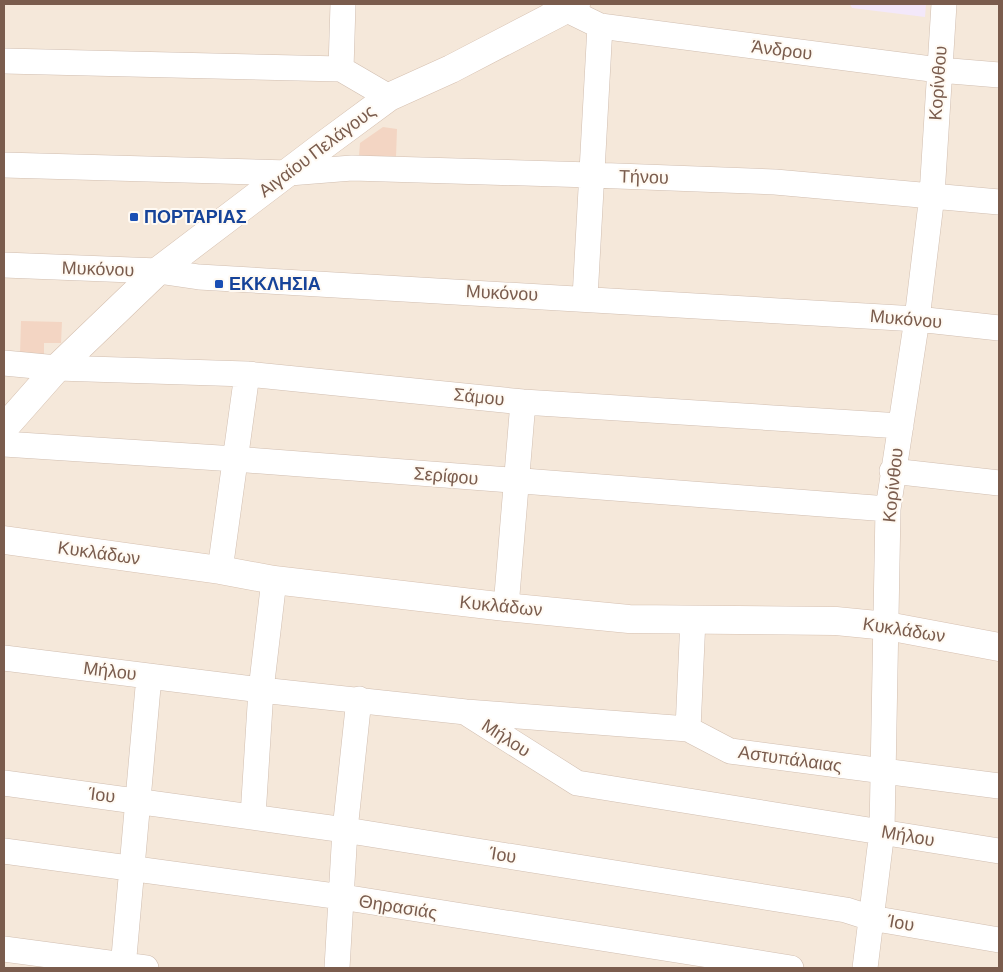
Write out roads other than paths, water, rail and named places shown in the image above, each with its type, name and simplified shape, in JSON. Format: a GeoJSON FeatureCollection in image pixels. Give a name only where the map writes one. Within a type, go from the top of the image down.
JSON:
{"type":"FeatureCollection","features":[{"type":"Feature","properties":{"kind":"street"},"geometry":{"type":"LineString","coordinates":[[340,69],[344,4]]}},
{"type":"Feature","properties":{"kind":"street","name":"Κορίνθου"},"geometry":{"type":"LineString","coordinates":[[865,968],[882,831],[888,509],[892,471],[901,426],[917,319],[932,196],[944,4]]}},
{"type":"Feature","properties":{"kind":"street","name":"Άνδρου"},"geometry":{"type":"LineString","coordinates":[[567,5],[600,26],[939,70],[999,75]]}},
{"type":"Feature","properties":{"kind":"street","name":"Αιγαίου Πελάγους"},"geometry":{"type":"LineString","coordinates":[[4,428],[57,368],[158,271],[389,97],[452,69],[567,5]]}},
{"type":"Feature","properties":{"kind":"street"},"geometry":{"type":"LineString","coordinates":[[585,298],[600,26]]}},
{"type":"Feature","properties":{"kind":"street"},"geometry":{"type":"LineString","coordinates":[[4,61],[340,69],[389,97]]}},
{"type":"Feature","properties":{"kind":"street","name":"Τήνου"},"geometry":{"type":"LineString","coordinates":[[4,165],[289,173],[352,168],[591,175],[775,182],[999,202]]}},
{"type":"Feature","properties":{"kind":"street","name":"Μυκόνου"},"geometry":{"type":"LineString","coordinates":[[4,265],[158,271],[199,277],[585,298],[917,319],[999,328]]}},
{"type":"Feature","properties":{"kind":"street","name":"Σάμου"},"geometry":{"type":"LineString","coordinates":[[4,363],[57,368],[247,374],[523,402],[901,426]]}},
{"type":"Feature","properties":{"kind":"street"},"geometry":{"type":"LineString","coordinates":[[220,570],[247,374]]}},
{"type":"Feature","properties":{"kind":"street"},"geometry":{"type":"LineString","coordinates":[[506,607],[523,402]]}},
{"type":"Feature","properties":{"kind":"street","name":"Σερίφου"},"geometry":{"type":"LineString","coordinates":[[4,444],[235,459],[888,509]]}},
{"type":"Feature","properties":{"kind":"street"},"geometry":{"type":"LineString","coordinates":[[892,471],[999,483]]}},
{"type":"Feature","properties":{"kind":"street","name":"Κυκλάδων"},"geometry":{"type":"LineString","coordinates":[[4,540],[220,570],[274,580],[506,607],[628,619],[836,621],[887,626],[999,647]]}},
{"type":"Feature","properties":{"kind":"street"},"geometry":{"type":"LineString","coordinates":[[253,816],[261,690],[274,580]]}},
{"type":"Feature","properties":{"kind":"street"},"geometry":{"type":"LineString","coordinates":[[688,729],[693,619]]}},
{"type":"Feature","properties":{"kind":"street","name":"Μήλου"},"geometry":{"type":"LineString","coordinates":[[4,658],[261,690],[359,699],[466,712],[577,783],[999,851]]}},
{"type":"Feature","properties":{"kind":"street"},"geometry":{"type":"LineString","coordinates":[[4,949],[131,967],[132,869],[149,676]]}},
{"type":"Feature","properties":{"kind":"street"},"geometry":{"type":"LineString","coordinates":[[337,968],[345,830],[359,699]]}},
{"type":"Feature","properties":{"kind":"street","name":"Αστυπάλαιας"},"geometry":{"type":"LineString","coordinates":[[466,712],[688,729],[730,751],[999,786]]}},
{"type":"Feature","properties":{"kind":"street","name":"Ίου"},"geometry":{"type":"LineString","coordinates":[[4,783],[345,830],[846,910],[871,918],[999,940]]}},
{"type":"Feature","properties":{"kind":"street","name":"Θηρασιάς"},"geometry":{"type":"LineString","coordinates":[[4,850],[342,898],[791,968]]}},
{"type":"Feature","properties":{"kind":"place","name":"ΠΟΡΤΑΡΙΑΣ"},"geometry":{"type":"Point","coordinates":[134,217]}},
{"type":"Feature","properties":{"kind":"place","name":"ΕΚΚΛΗΣΙΑ"},"geometry":{"type":"Point","coordinates":[219,284]}}]}
